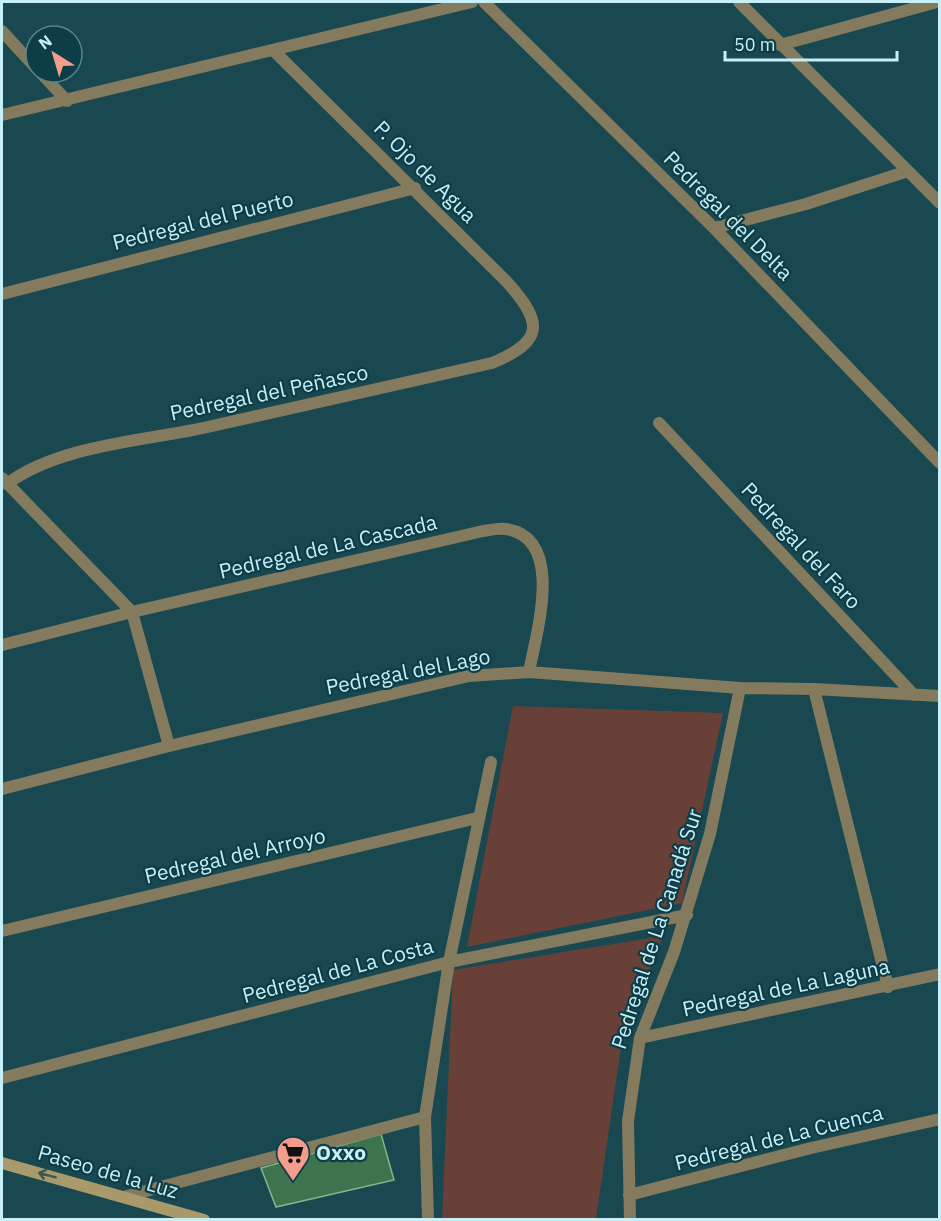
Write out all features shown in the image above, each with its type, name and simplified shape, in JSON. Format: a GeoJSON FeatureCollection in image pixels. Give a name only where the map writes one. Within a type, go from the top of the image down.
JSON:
{"type":"FeatureCollection","features":[{"type":"Feature","properties":{"kind":"street"},"geometry":{"type":"LineString","coordinates":[[2,115],[472,2]]}},
{"type":"Feature","properties":{"kind":"street","name":"Pedregal del Delta"},"geometry":{"type":"LineString","coordinates":[[483,2],[714,228],[939,463]]}},
{"type":"Feature","properties":{"kind":"street"},"geometry":{"type":"LineString","coordinates":[[739,2],[939,203]]}},
{"type":"Feature","properties":{"kind":"street"},"geometry":{"type":"LineString","coordinates":[[780,45],[937,2]]}},
{"type":"Feature","properties":{"kind":"street"},"geometry":{"type":"LineString","coordinates":[[2,32],[24,55]]}},
{"type":"Feature","properties":{"kind":"street","name":"P. Ojo de Agua"},"geometry":{"type":"LineString","coordinates":[[274,51],[415,188],[524,300],[533,316],[533,331]]}},
{"type":"Feature","properties":{"kind":"street"},"geometry":{"type":"LineString","coordinates":[[51,84],[67,101]]}},
{"type":"Feature","properties":{"kind":"street"},"geometry":{"type":"LineString","coordinates":[[714,228],[806,204],[908,171]]}},
{"type":"Feature","properties":{"kind":"street","name":"Pedregal del Puerto"},"geometry":{"type":"LineString","coordinates":[[2,294],[415,188]]}},
{"type":"Feature","properties":{"kind":"street","name":"Pedregal del Peñasco"},"geometry":{"type":"LineString","coordinates":[[4,481],[56,458],[203,428],[492,363],[513,354],[524,346],[533,331]]}},
{"type":"Feature","properties":{"kind":"street","name":"Pedregal del Faro"},"geometry":{"type":"LineString","coordinates":[[659,423],[914,695]]}},
{"type":"Feature","properties":{"kind":"street"},"geometry":{"type":"LineString","coordinates":[[4,481],[132,612],[169,746]]}},
{"type":"Feature","properties":{"kind":"street","name":"Pedregal de La Cascada"},"geometry":{"type":"LineString","coordinates":[[2,645],[132,612],[483,531],[507,529],[524,537],[537,549],[543,570],[542,597],[529,672]]}},
{"type":"Feature","properties":{"kind":"street","name":"Pedregal del Lago"},"geometry":{"type":"LineString","coordinates":[[2,789],[169,746],[469,676],[529,672],[740,688],[814,689],[939,696]]}},
{"type":"Feature","properties":{"kind":"street","name":"Pedregal de La Canadá Sur"},"geometry":{"type":"LineString","coordinates":[[630,1220],[628,1121],[640,1038],[687,915],[710,834],[740,688]]}},
{"type":"Feature","properties":{"kind":"street"},"geometry":{"type":"LineString","coordinates":[[814,689],[888,987]]}},
{"type":"Feature","properties":{"kind":"street"},"geometry":{"type":"LineString","coordinates":[[428,1220],[425,1117],[449,962],[477,818],[491,762]]}},
{"type":"Feature","properties":{"kind":"street","name":"Pedregal del Arroyo"},"geometry":{"type":"LineString","coordinates":[[2,931],[477,818]]}},
{"type":"Feature","properties":{"kind":"street","name":"Pedregal de La Costa"},"geometry":{"type":"LineString","coordinates":[[2,1078],[449,962],[687,915]]}},
{"type":"Feature","properties":{"kind":"street","name":"Pedregal de La Laguna"},"geometry":{"type":"LineString","coordinates":[[640,1038],[888,987],[939,974]]}},
{"type":"Feature","properties":{"kind":"street"},"geometry":{"type":"LineString","coordinates":[[127,1196],[425,1117]]}},
{"type":"Feature","properties":{"kind":"street","name":"Pedregal de La Cuenca"},"geometry":{"type":"LineString","coordinates":[[629,1195],[811,1148],[939,1119]]}},
{"type":"Feature","properties":{"kind":"street","name":"Paseo de la Luz"},"geometry":{"type":"LineString","coordinates":[[2,1163],[127,1196],[204,1220]]}},
{"type":"Feature","properties":{"kind":"shaded area"},"geometry":{"type":"Polygon","coordinates":[[[513,706],[723,713],[682,903],[467,947],[513,706]]]}},
{"type":"Feature","properties":{"kind":"shaded area"},"geometry":{"type":"Polygon","coordinates":[[[663,936],[622,1040],[596,1219],[442,1220],[453,970],[663,936]]]}},
{"type":"Feature","properties":{"kind":"building"},"geometry":{"type":"Polygon","coordinates":[[[381,1134],[394,1180],[276,1207],[261,1168],[381,1134]]]}},
{"type":"Feature","properties":{"kind":"place","name":"Oxxo"},"geometry":{"type":"Point","coordinates":[293,1182]}}]}
